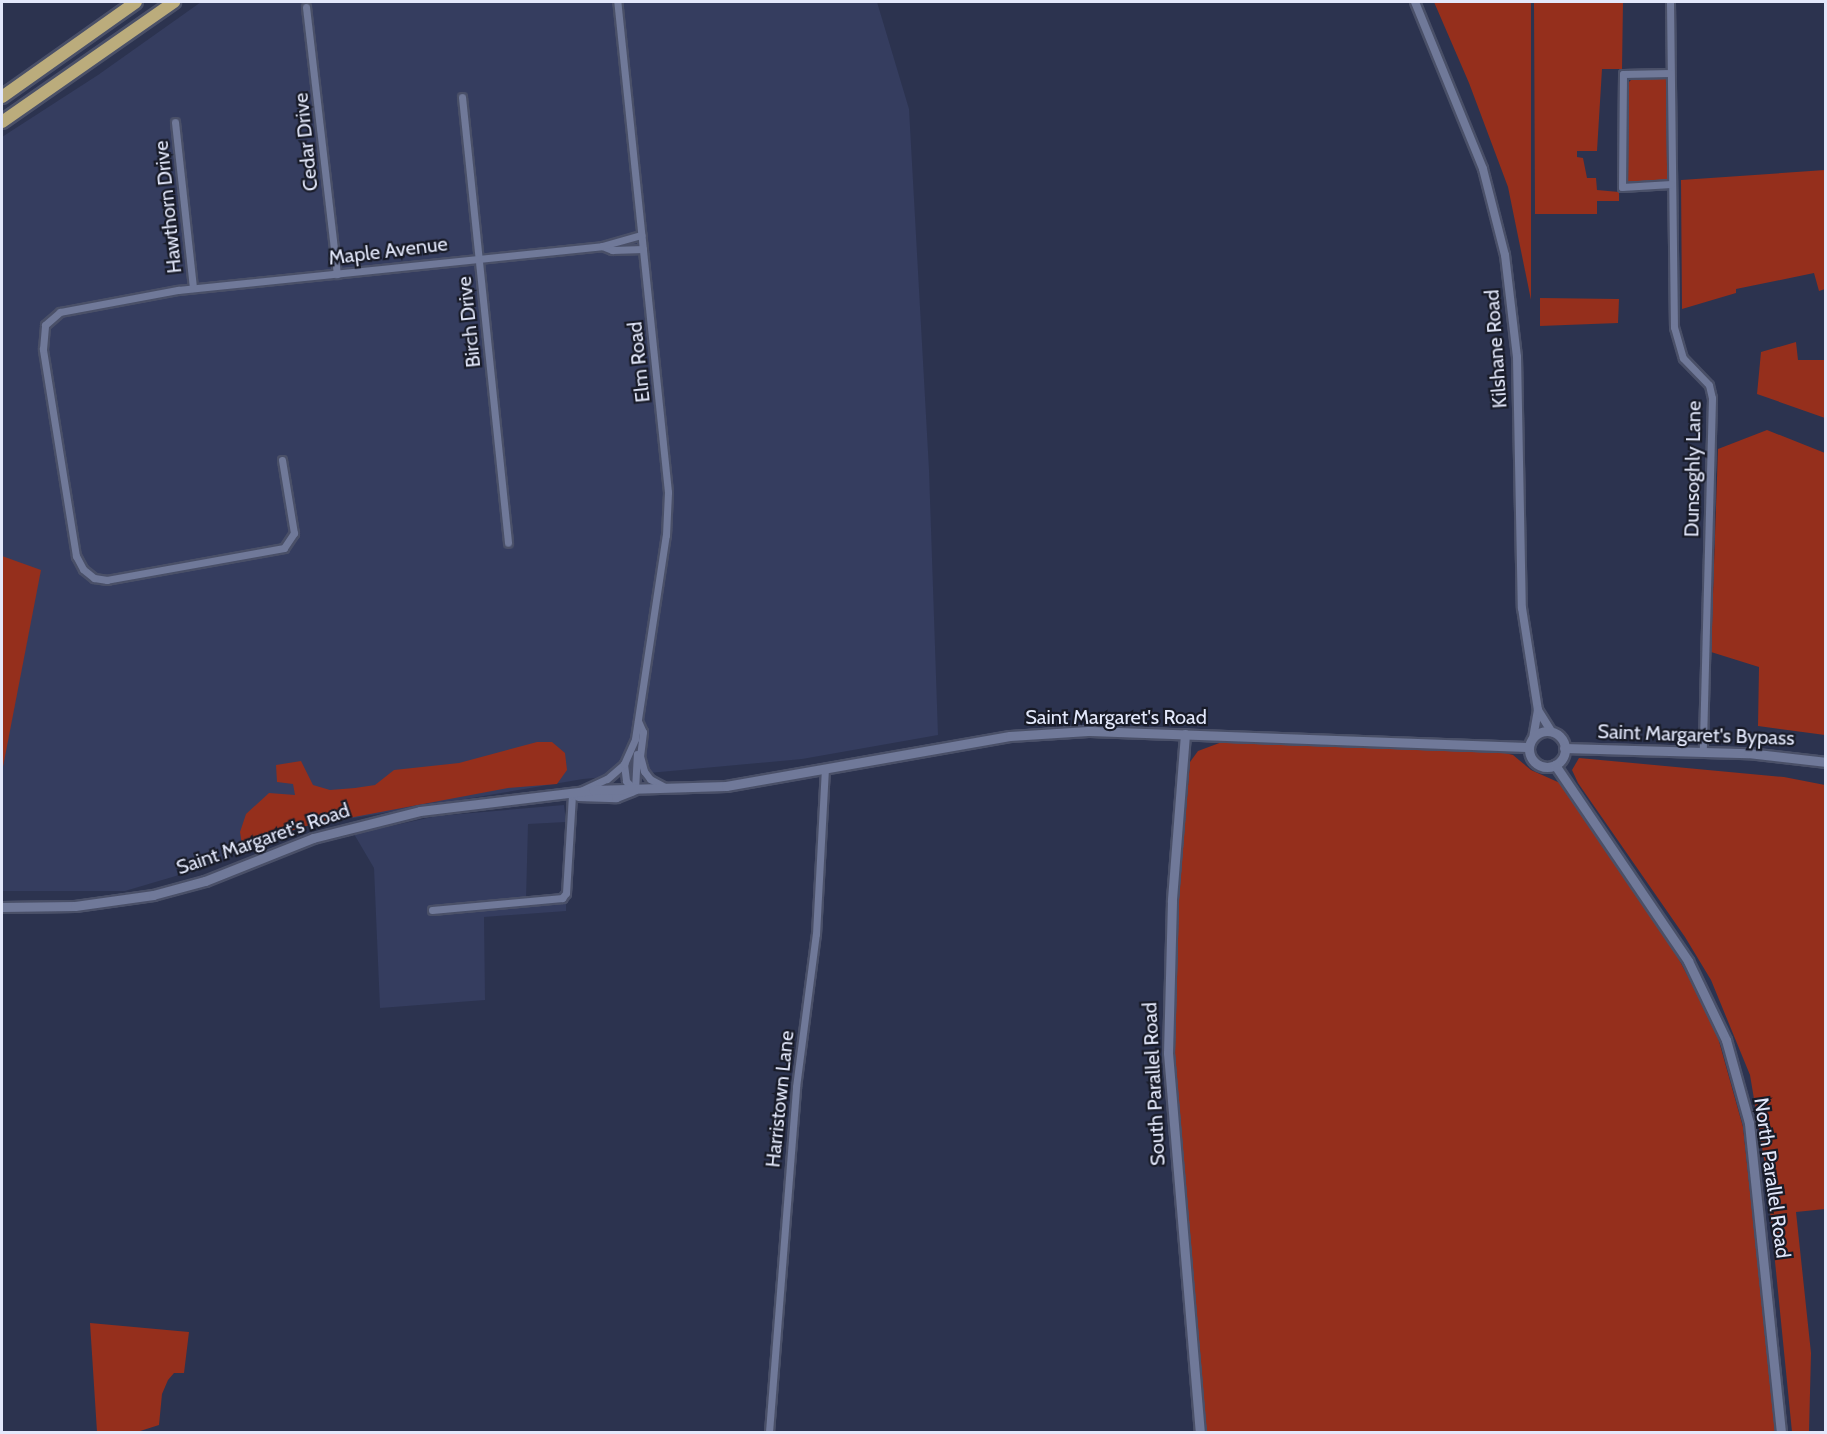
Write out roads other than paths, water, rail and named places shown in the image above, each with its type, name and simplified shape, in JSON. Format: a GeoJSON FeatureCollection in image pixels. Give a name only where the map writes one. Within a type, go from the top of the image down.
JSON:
{"type":"FeatureCollection","features":[{"type":"Feature","properties":{"kind":"highway"},"geometry":{"type":"LineString","coordinates":[[2,97],[136,2]]}},
{"type":"Feature","properties":{"kind":"highway"},"geometry":{"type":"LineString","coordinates":[[2,122],[174,2]]}},
{"type":"Feature","properties":{"kind":"highway"},"geometry":{"type":"LineString","coordinates":[[122,38],[182,2]]}},
{"type":"Feature","properties":{"kind":"main road","name":"Saint Margaret's Road"},"geometry":{"type":"LineString","coordinates":[[2,908],[40,909],[123,900],[205,881],[313,838],[420,811],[572,795],[616,797],[635,790],[726,786],[825,770],[919,749],[1010,736],[1088,731],[1531,742]]}},
{"type":"Feature","properties":{"kind":"main road"},"geometry":{"type":"LineString","coordinates":[[1541,732],[1552,732],[1561,738],[1564,748],[1555,765],[1544,766],[1535,762],[1531,742],[1541,732]]}},
{"type":"Feature","properties":{"kind":"main road","name":"South Parallel Road"},"geometry":{"type":"LineString","coordinates":[[1185,734],[1172,901],[1168,1053],[1200,1432]]}},
{"type":"Feature","properties":{"kind":"main road","name":"Saint Margaret's Bypass"},"geometry":{"type":"LineString","coordinates":[[1564,748],[1703,751],[1802,757],[1826,762]]}},
{"type":"Feature","properties":{"kind":"main road","name":"North Parallel Road"},"geometry":{"type":"LineString","coordinates":[[1555,765],[1688,961],[1729,1050],[1749,1123],[1781,1432]]}},
{"type":"Feature","properties":{"kind":"street","name":"Elm Road"},"geometry":{"type":"LineString","coordinates":[[617,2],[668,492],[666,535],[635,739],[635,790]]}},
{"type":"Feature","properties":{"kind":"street","name":"Kilshane Road"},"geometry":{"type":"LineString","coordinates":[[1415,2],[1483,169],[1505,255],[1517,357],[1522,608],[1538,710],[1531,742]]}},
{"type":"Feature","properties":{"kind":"street","name":"Dunsoghly Lane"},"geometry":{"type":"LineString","coordinates":[[1670,2],[1671,300],[1676,344],[1683,358],[1709,385],[1712,398],[1703,751]]}},
{"type":"Feature","properties":{"kind":"street","name":"Cedar Drive"},"geometry":{"type":"LineString","coordinates":[[306,7],[337,274]]}},
{"type":"Feature","properties":{"kind":"street"},"geometry":{"type":"LineString","coordinates":[[1670,73],[1623,74],[1622,187],[1671,184]]}},
{"type":"Feature","properties":{"kind":"street","name":"Birch Drive"},"geometry":{"type":"LineString","coordinates":[[462,97],[508,543]]}},
{"type":"Feature","properties":{"kind":"street","name":"Hawthorn Drive"},"geometry":{"type":"LineString","coordinates":[[175,122],[193,288]]}},
{"type":"Feature","properties":{"kind":"street","name":"Maple Avenue"},"geometry":{"type":"LineString","coordinates":[[282,460],[294,533],[284,548],[107,580],[94,578],[83,569],[76,556],[43,349],[45,325],[60,312],[178,290],[602,246],[641,235]]}},
{"type":"Feature","properties":{"kind":"street","name":"Maple Avenue"},"geometry":{"type":"LineString","coordinates":[[602,246],[612,250],[643,249]]}},
{"type":"Feature","properties":{"kind":"street","name":"Kilshane Road"},"geometry":{"type":"LineString","coordinates":[[1538,710],[1552,732]]}},
{"type":"Feature","properties":{"kind":"street","name":"Elm Road"},"geometry":{"type":"LineString","coordinates":[[638,718],[643,732],[640,756],[644,771],[650,779],[668,788]]}},
{"type":"Feature","properties":{"kind":"street","name":"Elm Road"},"geometry":{"type":"LineString","coordinates":[[572,795],[608,779],[624,764],[635,739]]}},
{"type":"Feature","properties":{"kind":"street"},"geometry":{"type":"LineString","coordinates":[[624,764],[626,781],[635,790]]}},
{"type":"Feature","properties":{"kind":"street","name":"Harristown Lane"},"geometry":{"type":"LineString","coordinates":[[769,1432],[796,1088],[816,934],[825,770]]}},
{"type":"Feature","properties":{"kind":"street"},"geometry":{"type":"LineString","coordinates":[[432,910],[562,898],[566,893],[572,795]]}}]}
